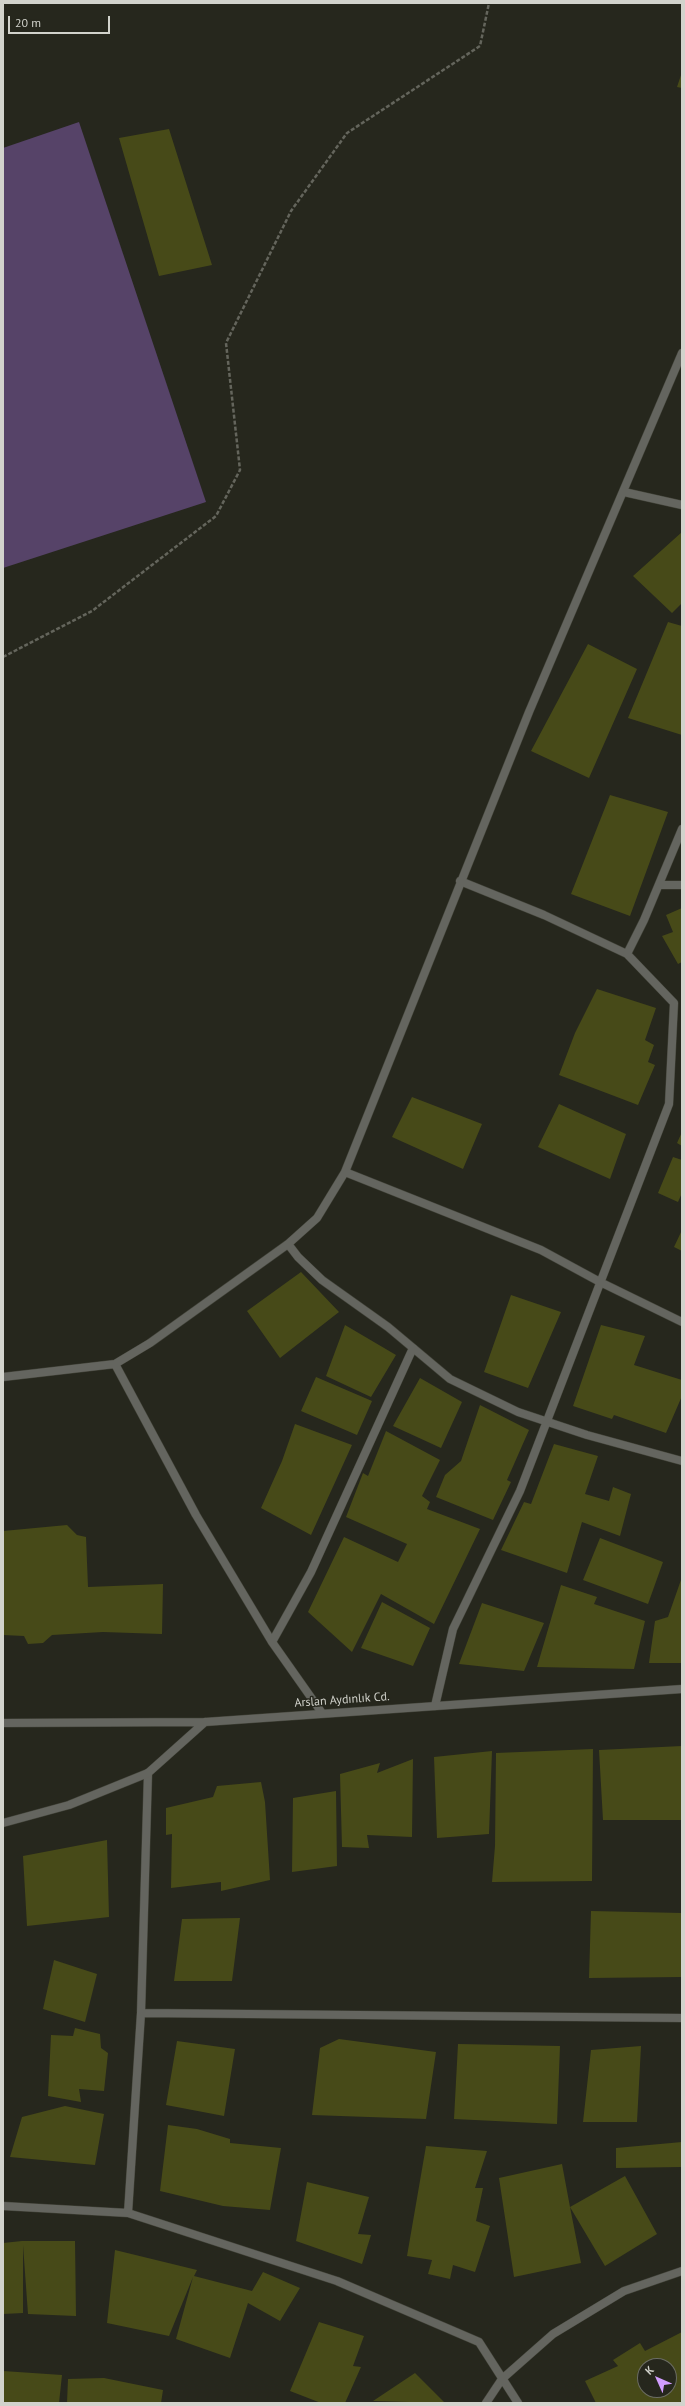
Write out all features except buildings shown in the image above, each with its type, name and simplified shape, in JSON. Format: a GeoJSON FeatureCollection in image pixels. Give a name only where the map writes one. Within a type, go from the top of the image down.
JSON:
{"type":"FeatureCollection","features":[{"type":"Feature","properties":{"kind":"street"},"geometry":{"type":"LineString","coordinates":[[3,1377],[115,1364],[150,1343],[288,1244],[317,1218],[346,1172],[460,881],[489,816],[529,712],[682,353]]}},
{"type":"Feature","properties":{"kind":"street"},"geometry":{"type":"LineString","coordinates":[[624,492],[682,505]]}},
{"type":"Feature","properties":{"kind":"street"},"geometry":{"type":"LineString","coordinates":[[627,954],[659,886],[682,829]]}},
{"type":"Feature","properties":{"kind":"street"},"geometry":{"type":"LineString","coordinates":[[436,1706],[453,1629],[520,1491],[546,1420],[576,1349],[600,1282],[669,1104],[678,1002],[627,954],[544,915],[460,881]]}},
{"type":"Feature","properties":{"kind":"street"},"geometry":{"type":"LineString","coordinates":[[659,886],[682,885]]}},
{"type":"Feature","properties":{"kind":"street"},"geometry":{"type":"LineString","coordinates":[[346,1172],[541,1250],[600,1282],[682,1322]]}},
{"type":"Feature","properties":{"kind":"street"},"geometry":{"type":"LineString","coordinates":[[288,1244],[298,1257],[322,1280],[413,1348],[450,1379],[518,1412],[546,1420],[587,1435],[682,1461]]}},
{"type":"Feature","properties":{"kind":"street"},"geometry":{"type":"LineString","coordinates":[[272,1642],[311,1572],[413,1348]]}},
{"type":"Feature","properties":{"kind":"street"},"geometry":{"type":"LineString","coordinates":[[115,1364],[196,1515],[272,1642],[322,1714]]}},
{"type":"Feature","properties":{"kind":"street","name":"Arslan Aydınlık Cd."},"geometry":{"type":"LineString","coordinates":[[3,1723],[205,1722],[682,1689]]}},
{"type":"Feature","properties":{"kind":"street"},"geometry":{"type":"LineString","coordinates":[[3,1823],[69,1805],[148,1773],[205,1722]]}},
{"type":"Feature","properties":{"kind":"street"},"geometry":{"type":"LineString","coordinates":[[128,2213],[141,2013],[148,1773]]}},
{"type":"Feature","properties":{"kind":"street"},"geometry":{"type":"LineString","coordinates":[[141,2013],[682,2018]]}},
{"type":"Feature","properties":{"kind":"street"},"geometry":{"type":"LineString","coordinates":[[3,2206],[128,2213],[337,2282],[479,2342],[518,2403]]}},
{"type":"Feature","properties":{"kind":"street"},"geometry":{"type":"LineString","coordinates":[[486,2403],[502,2379],[553,2334],[624,2291],[682,2271]]}},
{"type":"Feature","properties":{"kind":"path"},"geometry":{"type":"LineString","coordinates":[[3,657],[92,611],[216,516],[240,470],[226,344],[291,211],[347,133],[480,46],[489,3]]}},
{"type":"Feature","properties":{"kind":"shaded area"},"geometry":{"type":"Polygon","coordinates":[[[79,122],[206,502],[3,568],[3,148],[79,122]]]}}]}
